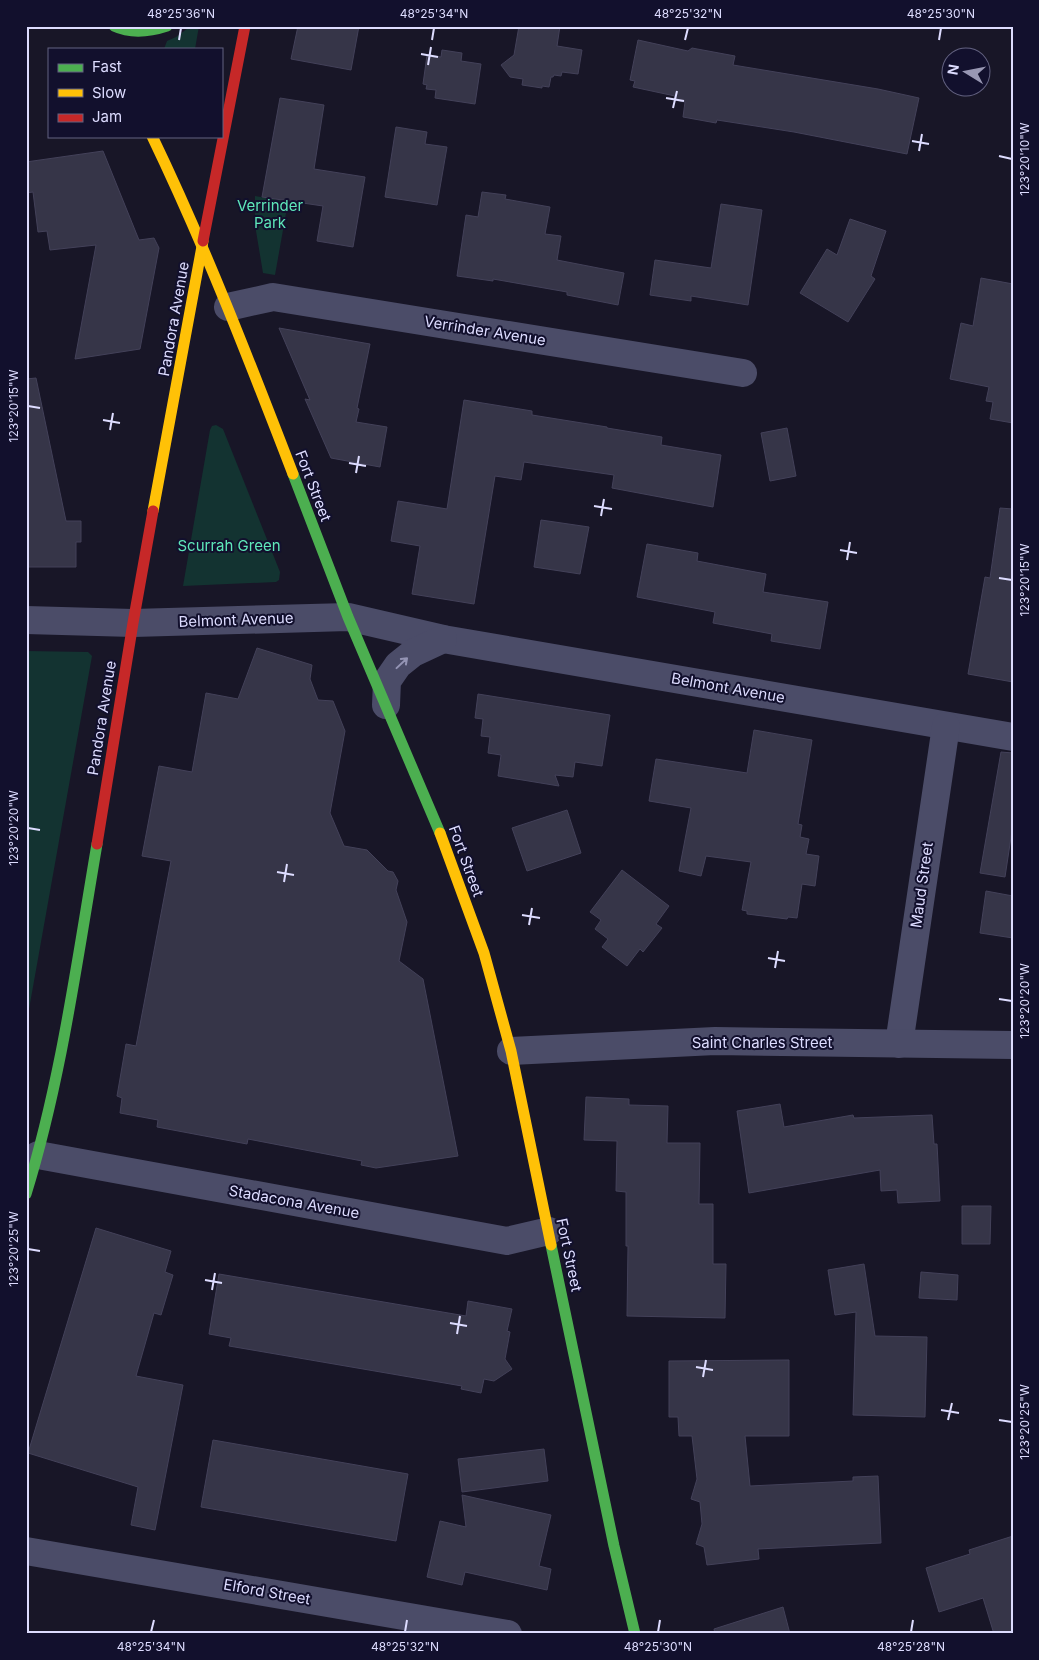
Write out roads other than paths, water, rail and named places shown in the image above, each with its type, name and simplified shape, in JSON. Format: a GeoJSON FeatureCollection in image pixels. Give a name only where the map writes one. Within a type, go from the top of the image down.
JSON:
{"type":"FeatureCollection","features":[{"type":"Feature","properties":{"kind":"main road"},"geometry":{"type":"LineString","coordinates":[[114,26],[120,30],[154,31],[167,26]]}},
{"type":"Feature","properties":{"kind":"main road","name":"Pandora Avenue"},"geometry":{"type":"LineString","coordinates":[[26,1194],[38,1155],[53,1091],[81,939],[133,623],[202,245],[245,26]]}},
{"type":"Feature","properties":{"kind":"main road","name":"Fort Street"},"geometry":{"type":"LineString","coordinates":[[153,138],[228,307],[348,618],[442,836],[484,953],[510,1051],[614,1546],[635,1634]]}},
{"type":"Feature","properties":{"kind":"street","name":"Verrinder Avenue"},"geometry":{"type":"LineString","coordinates":[[228,307],[274,297],[743,373]]}},
{"type":"Feature","properties":{"kind":"street","name":"Belmont Avenue"},"geometry":{"type":"LineString","coordinates":[[26,620],[133,623],[348,618],[443,639],[1013,737]]}},
{"type":"Feature","properties":{"kind":"street"},"geometry":{"type":"LineString","coordinates":[[386,705],[387,681],[398,665],[413,653],[443,639]]}},
{"type":"Feature","properties":{"kind":"street","name":"Maud Street"},"geometry":{"type":"LineString","coordinates":[[899,1044],[946,726]]}},
{"type":"Feature","properties":{"kind":"street","name":"Saint Charles Street"},"geometry":{"type":"LineString","coordinates":[[510,1051],[715,1041],[1013,1045]]}},
{"type":"Feature","properties":{"kind":"street","name":"Stadacona Avenue"},"geometry":{"type":"LineString","coordinates":[[38,1155],[507,1241],[549,1231]]}},
{"type":"Feature","properties":{"kind":"street","name":"Elford Street"},"geometry":{"type":"LineString","coordinates":[[26,1551],[508,1634]]}},
{"type":"Feature","properties":{"kind":"park label","name":"Verrinder Park"},"geometry":{"type":"Point","coordinates":[270,214]}},
{"type":"Feature","properties":{"kind":"park label","name":"Scurrah Green"},"geometry":{"type":"Point","coordinates":[229,546]}}]}
